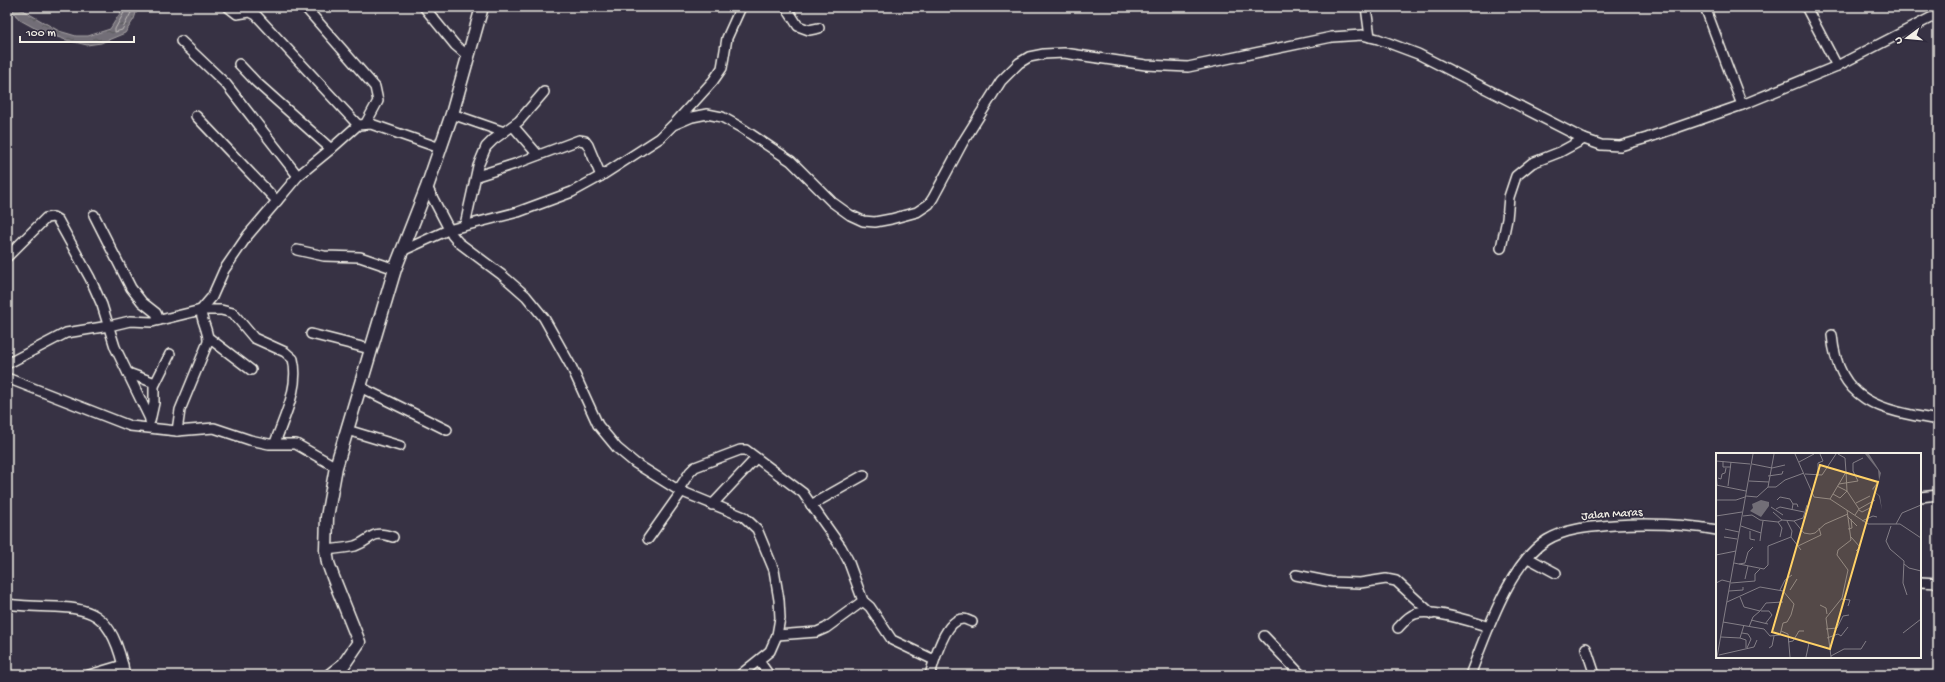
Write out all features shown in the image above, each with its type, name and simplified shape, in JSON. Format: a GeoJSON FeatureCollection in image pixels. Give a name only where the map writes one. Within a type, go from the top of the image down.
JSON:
{"type":"FeatureCollection","features":[{"type":"Feature","properties":{"kind":"main road"},"geometry":{"type":"LineString","coordinates":[[330,675],[344,664],[359,642],[333,577],[328,563],[326,550],[327,517],[336,467],[370,349],[395,270],[427,187],[452,114],[482,7]]}},
{"type":"Feature","properties":{"kind":"street"},"geometry":{"type":"LineString","coordinates":[[228,7],[237,14],[250,12],[256,15],[362,124],[440,148]]}},
{"type":"Feature","properties":{"kind":"street"},"geometry":{"type":"LineString","coordinates":[[251,370],[209,338],[203,323],[201,310],[212,297],[224,270],[248,235],[276,201],[298,176],[362,124],[378,101],[375,87],[305,7]]}},
{"type":"Feature","properties":{"kind":"street"},"geometry":{"type":"LineString","coordinates":[[424,7],[455,45],[469,57]]}},
{"type":"Feature","properties":{"kind":"street"},"geometry":{"type":"LineString","coordinates":[[402,251],[448,230],[518,212],[572,192],[601,176],[660,138],[713,81],[722,68],[728,38],[741,7]]}},
{"type":"Feature","properties":{"kind":"street"},"geometry":{"type":"LineString","coordinates":[[786,7],[798,26],[809,30],[819,28]]}},
{"type":"Feature","properties":{"kind":"street"},"geometry":{"type":"LineString","coordinates":[[1366,7],[1370,37]]}},
{"type":"Feature","properties":{"kind":"street"},"geometry":{"type":"LineString","coordinates":[[1705,7],[1742,105]]}},
{"type":"Feature","properties":{"kind":"street"},"geometry":{"type":"LineString","coordinates":[[1806,7],[1837,66]]}},
{"type":"Feature","properties":{"kind":"street"},"geometry":{"type":"LineString","coordinates":[[673,125],[692,117],[707,114],[722,117],[792,161],[832,202],[850,215],[863,221],[875,222],[917,212],[929,204],[963,142],[1002,81],[1012,68],[1030,57],[1044,54],[1064,53],[1138,64],[1188,66],[1332,37],[1354,35],[1370,37],[1391,43],[1424,57],[1584,139],[1601,145],[1620,146],[1742,105],[1837,66],[1938,14]]}},
{"type":"Feature","properties":{"kind":"street"},"geometry":{"type":"LineString","coordinates":[[181,41],[226,84],[298,176]]}},
{"type":"Feature","properties":{"kind":"street"},"geometry":{"type":"LineString","coordinates":[[239,64],[256,82],[331,150]]}},
{"type":"Feature","properties":{"kind":"street"},"geometry":{"type":"LineString","coordinates":[[465,225],[476,176],[486,147],[513,126],[544,92]]}},
{"type":"Feature","properties":{"kind":"street"},"geometry":{"type":"LineString","coordinates":[[452,114],[504,132]]}},
{"type":"Feature","properties":{"kind":"street"},"geometry":{"type":"LineString","coordinates":[[196,116],[276,201]]}},
{"type":"Feature","properties":{"kind":"street"},"geometry":{"type":"LineString","coordinates":[[513,126],[538,155]]}},
{"type":"Feature","properties":{"kind":"street"},"geometry":{"type":"LineString","coordinates":[[1501,248],[1507,219],[1509,197],[1516,176],[1532,163],[1560,152],[1584,139]]}},
{"type":"Feature","properties":{"kind":"street"},"geometry":{"type":"LineString","coordinates":[[476,176],[574,141],[582,140],[588,145],[601,176]]}},
{"type":"Feature","properties":{"kind":"street"},"geometry":{"type":"LineString","coordinates":[[427,187],[448,230],[458,242],[502,275],[526,296],[544,318],[572,368],[598,425],[617,448],[635,463],[680,491],[712,505],[744,516],[752,522],[764,544],[774,570],[779,600],[780,618],[777,635],[770,651],[740,675]]}},
{"type":"Feature","properties":{"kind":"street"},"geometry":{"type":"LineString","coordinates":[[94,215],[131,288],[142,302],[156,313],[159,320]]}},
{"type":"Feature","properties":{"kind":"street"},"geometry":{"type":"LineString","coordinates":[[7,257],[46,218],[55,218],[82,262],[102,305],[115,347],[150,424]]}},
{"type":"Feature","properties":{"kind":"street"},"geometry":{"type":"LineString","coordinates":[[297,250],[324,256],[360,257],[395,270]]}},
{"type":"Feature","properties":{"kind":"street"},"geometry":{"type":"LineString","coordinates":[[7,364],[62,334],[130,321],[145,322],[159,320],[201,310],[221,310],[233,313],[254,338],[285,352],[293,359],[294,372],[291,401],[275,443]]}},
{"type":"Feature","properties":{"kind":"street"},"geometry":{"type":"LineString","coordinates":[[311,334],[370,349]]}},
{"type":"Feature","properties":{"kind":"street"},"geometry":{"type":"LineString","coordinates":[[1832,335],[1834,352],[1839,370],[1850,388],[1866,401],[1884,408],[1938,420]]}},
{"type":"Feature","properties":{"kind":"street"},"geometry":{"type":"LineString","coordinates":[[176,431],[180,410],[209,338]]}},
{"type":"Feature","properties":{"kind":"street"},"geometry":{"type":"LineString","coordinates":[[150,424],[155,383],[170,354]]}},
{"type":"Feature","properties":{"kind":"street"},"geometry":{"type":"LineString","coordinates":[[128,373],[155,383]]}},
{"type":"Feature","properties":{"kind":"street"},"geometry":{"type":"LineString","coordinates":[[7,378],[130,426],[150,424],[176,431],[210,427],[250,440],[269,444],[296,444],[336,467]]}},
{"type":"Feature","properties":{"kind":"street"},"geometry":{"type":"LineString","coordinates":[[360,387],[447,430]]}},
{"type":"Feature","properties":{"kind":"street"},"geometry":{"type":"LineString","coordinates":[[347,430],[400,446]]}},
{"type":"Feature","properties":{"kind":"street"},"geometry":{"type":"LineString","coordinates":[[648,539],[680,491],[690,472],[695,467],[740,450],[746,450],[799,489],[841,547],[848,560],[863,601],[870,607],[892,640],[934,660]]}},
{"type":"Feature","properties":{"kind":"street"},"geometry":{"type":"LineString","coordinates":[[712,505],[756,458]]}},
{"type":"Feature","properties":{"kind":"street"},"geometry":{"type":"LineString","coordinates":[[811,506],[864,475]]}},
{"type":"Feature","properties":{"kind":"street"},"geometry":{"type":"LineString","coordinates":[[1921,497],[1938,495]]}},
{"type":"Feature","properties":{"kind":"street","name":"Jalan Maras"},"geometry":{"type":"LineString","coordinates":[[1470,675],[1489,627],[1511,582],[1528,558],[1539,546],[1556,536],[1592,527],[1633,524],[1716,530]]}},
{"type":"Feature","properties":{"kind":"street"},"geometry":{"type":"LineString","coordinates":[[326,550],[358,545],[376,534],[382,533],[393,536]]}},
{"type":"Feature","properties":{"kind":"street"},"geometry":{"type":"LineString","coordinates":[[1528,558],[1556,573]]}},
{"type":"Feature","properties":{"kind":"street"},"geometry":{"type":"LineString","coordinates":[[1296,575],[1331,582],[1360,583],[1386,579],[1396,581],[1432,614]]}},
{"type":"Feature","properties":{"kind":"street"},"geometry":{"type":"LineString","coordinates":[[1921,582],[1938,583]]}},
{"type":"Feature","properties":{"kind":"street"},"geometry":{"type":"LineString","coordinates":[[777,635],[817,632],[826,628],[863,601]]}},
{"type":"Feature","properties":{"kind":"street"},"geometry":{"type":"LineString","coordinates":[[7,604],[75,608],[92,613],[105,622],[110,629],[117,643],[125,675]]}},
{"type":"Feature","properties":{"kind":"street"},"geometry":{"type":"LineString","coordinates":[[1398,628],[1415,614],[1432,614],[1462,619],[1489,627]]}},
{"type":"Feature","properties":{"kind":"street"},"geometry":{"type":"LineString","coordinates":[[930,675],[934,660],[948,628],[964,618],[972,622]]}},
{"type":"Feature","properties":{"kind":"street"},"geometry":{"type":"LineString","coordinates":[[1264,636],[1301,675]]}},
{"type":"Feature","properties":{"kind":"street"},"geometry":{"type":"LineString","coordinates":[[1586,648],[1594,675]]}},
{"type":"Feature","properties":{"kind":"street"},"geometry":{"type":"LineString","coordinates":[[759,660],[769,675]]}},
{"type":"Feature","properties":{"kind":"street"},"geometry":{"type":"LineString","coordinates":[[89,675],[123,665]]}},
{"type":"Feature","properties":{"kind":"water"},"geometry":{"type":"Polygon","coordinates":[[[9,7],[17,7],[59,31],[76,36],[88,36],[110,29],[124,7],[138,7],[134,19],[125,33],[101,43],[87,45],[66,40],[40,31],[20,20],[9,7]]]}}]}
